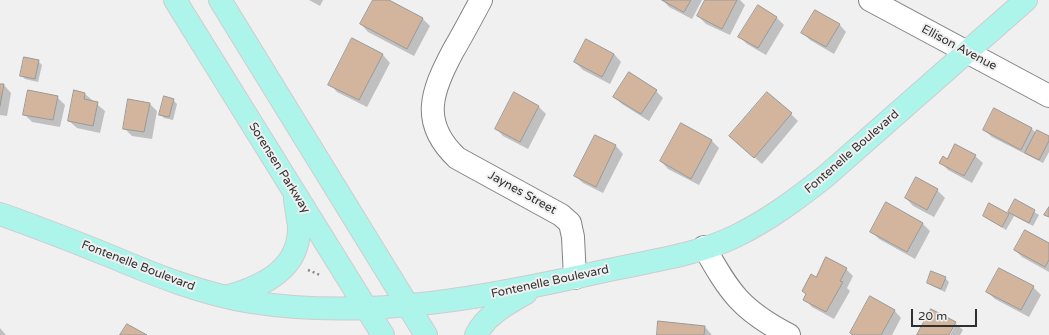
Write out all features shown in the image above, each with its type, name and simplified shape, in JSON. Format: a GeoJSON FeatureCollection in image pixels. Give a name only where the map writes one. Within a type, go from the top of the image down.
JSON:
{"type":"FeatureCollection","features":[{"type":"Feature","properties":{"kind":"main road","name":"Sorensen Parkway"},"geometry":{"type":"LineString","coordinates":[[175,0],[383,335]]}},
{"type":"Feature","properties":{"kind":"main road"},"geometry":{"type":"LineString","coordinates":[[220,0],[426,335]]}},
{"type":"Feature","properties":{"kind":"main road","name":"Fontenelle Boulevard"},"geometry":{"type":"LineString","coordinates":[[0,214],[53,233],[168,280],[250,302],[316,308],[366,308],[408,306],[498,294],[683,254],[734,237],[793,202],[826,176],[1026,0]]}},
{"type":"Feature","properties":{"kind":"main road"},"geometry":{"type":"LineString","coordinates":[[227,296],[254,289],[268,281],[282,270],[293,254],[297,243],[299,227],[294,192]]}},
{"type":"Feature","properties":{"kind":"main road"},"geometry":{"type":"LineString","coordinates":[[476,335],[479,328],[493,314],[540,285]]}},
{"type":"Feature","properties":{"kind":"street","name":"Jaynes Street"},"geometry":{"type":"LineString","coordinates":[[481,0],[436,86],[432,112],[435,128],[446,147],[457,158],[561,215],[570,224],[573,237],[574,278]]}},
{"type":"Feature","properties":{"kind":"street","name":"Ellison Avenue"},"geometry":{"type":"LineString","coordinates":[[870,0],[1049,96]]}},
{"type":"Feature","properties":{"kind":"street"},"geometry":{"type":"LineString","coordinates":[[704,247],[726,285],[739,302],[775,332]]}},
{"type":"Feature","properties":{"kind":"building"},"geometry":{"type":"Polygon","coordinates":[[[373,0],[389,0],[423,18],[407,49],[360,24],[373,0]]]}},
{"type":"Feature","properties":{"kind":"building"},"geometry":{"type":"Polygon","coordinates":[[[662,0],[691,0],[684,12],[662,0]]]}},
{"type":"Feature","properties":{"kind":"building"},"geometry":{"type":"Polygon","coordinates":[[[705,0],[737,0],[722,29],[697,16],[705,0]]]}},
{"type":"Feature","properties":{"kind":"building"},"geometry":{"type":"Polygon","coordinates":[[[758,5],[777,17],[758,48],[738,37],[758,5]]]}},
{"type":"Feature","properties":{"kind":"building"},"geometry":{"type":"Polygon","coordinates":[[[815,10],[840,24],[826,47],[801,33],[815,10]]]}},
{"type":"Feature","properties":{"kind":"building"},"geometry":{"type":"Polygon","coordinates":[[[352,38],[383,54],[359,100],[328,85],[352,38]]]}},
{"type":"Feature","properties":{"kind":"building"},"geometry":{"type":"Polygon","coordinates":[[[586,39],[614,54],[602,77],[574,62],[586,39]]]}},
{"type":"Feature","properties":{"kind":"building"},"geometry":{"type":"Polygon","coordinates":[[[24,57],[39,60],[35,79],[20,76],[24,57]]]}},
{"type":"Feature","properties":{"kind":"building"},"geometry":{"type":"Polygon","coordinates":[[[629,72],[657,90],[641,114],[613,97],[629,72]]]}},
{"type":"Feature","properties":{"kind":"building"},"geometry":{"type":"Polygon","coordinates":[[[0,84],[4,84],[0,106],[0,84]]]}},
{"type":"Feature","properties":{"kind":"building"},"geometry":{"type":"Polygon","coordinates":[[[28,90],[58,96],[53,120],[23,115],[28,90]]]}},
{"type":"Feature","properties":{"kind":"building"},"geometry":{"type":"Polygon","coordinates":[[[74,90],[85,93],[84,99],[98,102],[93,126],[68,121],[74,90]]]}},
{"type":"Feature","properties":{"kind":"building"},"geometry":{"type":"Polygon","coordinates":[[[514,92],[539,106],[520,142],[495,129],[514,92]]]}},
{"type":"Feature","properties":{"kind":"building"},"geometry":{"type":"Polygon","coordinates":[[[767,92],[792,113],[754,158],[729,136],[767,92]]]}},
{"type":"Feature","properties":{"kind":"building"},"geometry":{"type":"Polygon","coordinates":[[[164,96],[174,99],[169,117],[159,115],[164,96]]]}},
{"type":"Feature","properties":{"kind":"building"},"geometry":{"type":"Polygon","coordinates":[[[128,99],[150,103],[144,132],[123,129],[128,99]]]}},
{"type":"Feature","properties":{"kind":"building"},"geometry":{"type":"Polygon","coordinates":[[[994,108],[1032,128],[1021,150],[983,130],[994,108]]]}},
{"type":"Feature","properties":{"kind":"building"},"geometry":{"type":"Polygon","coordinates":[[[681,123],[712,140],[691,179],[660,161],[681,123]]]}},
{"type":"Feature","properties":{"kind":"building"},"geometry":{"type":"Polygon","coordinates":[[[1037,130],[1049,136],[1049,141],[1039,160],[1025,153],[1037,130]]]}},
{"type":"Feature","properties":{"kind":"building"},"geometry":{"type":"Polygon","coordinates":[[[595,135],[616,145],[596,187],[574,176],[595,135]]]}},
{"type":"Feature","properties":{"kind":"building"},"geometry":{"type":"Polygon","coordinates":[[[955,144],[976,155],[964,176],[939,163],[943,156],[947,159],[955,144]]]}},
{"type":"Feature","properties":{"kind":"building"},"geometry":{"type":"Polygon","coordinates":[[[916,177],[938,189],[927,210],[905,198],[916,177]]]}},
{"type":"Feature","properties":{"kind":"building"},"geometry":{"type":"Polygon","coordinates":[[[1015,199],[1035,210],[1029,223],[1008,212],[1015,199]]]}},
{"type":"Feature","properties":{"kind":"building"},"geometry":{"type":"Polygon","coordinates":[[[886,202],[923,223],[907,252],[870,232],[886,202]]]}},
{"type":"Feature","properties":{"kind":"building"},"geometry":{"type":"Polygon","coordinates":[[[989,203],[1009,214],[1002,227],[983,216],[989,203]]]}},
{"type":"Feature","properties":{"kind":"building"},"geometry":{"type":"Polygon","coordinates":[[[1049,207],[1049,217],[1044,215],[1049,207]]]}},
{"type":"Feature","properties":{"kind":"building"},"geometry":{"type":"Polygon","coordinates":[[[1025,230],[1049,243],[1049,260],[1045,267],[1014,250],[1025,230]]]}},
{"type":"Feature","properties":{"kind":"building"},"geometry":{"type":"Polygon","coordinates":[[[826,257],[847,268],[840,281],[843,282],[826,312],[803,300],[806,294],[802,291],[811,274],[816,277],[826,257]]]}},
{"type":"Feature","properties":{"kind":"building"},"geometry":{"type":"Polygon","coordinates":[[[999,268],[1034,286],[1021,310],[986,292],[999,268]]]}},
{"type":"Feature","properties":{"kind":"building"},"geometry":{"type":"Polygon","coordinates":[[[931,271],[946,277],[941,289],[927,283],[931,271]]]}},
{"type":"Feature","properties":{"kind":"building"},"geometry":{"type":"Polygon","coordinates":[[[870,296],[895,310],[881,335],[853,335],[850,333],[870,296]]]}},
{"type":"Feature","properties":{"kind":"building"},"geometry":{"type":"Polygon","coordinates":[[[931,309],[956,322],[949,335],[917,335],[931,309]]]}},
{"type":"Feature","properties":{"kind":"building"},"geometry":{"type":"Polygon","coordinates":[[[658,321],[705,326],[704,335],[657,335],[658,321]]]}},
{"type":"Feature","properties":{"kind":"building"},"geometry":{"type":"Polygon","coordinates":[[[127,324],[147,335],[120,335],[127,324]]]}}]}
